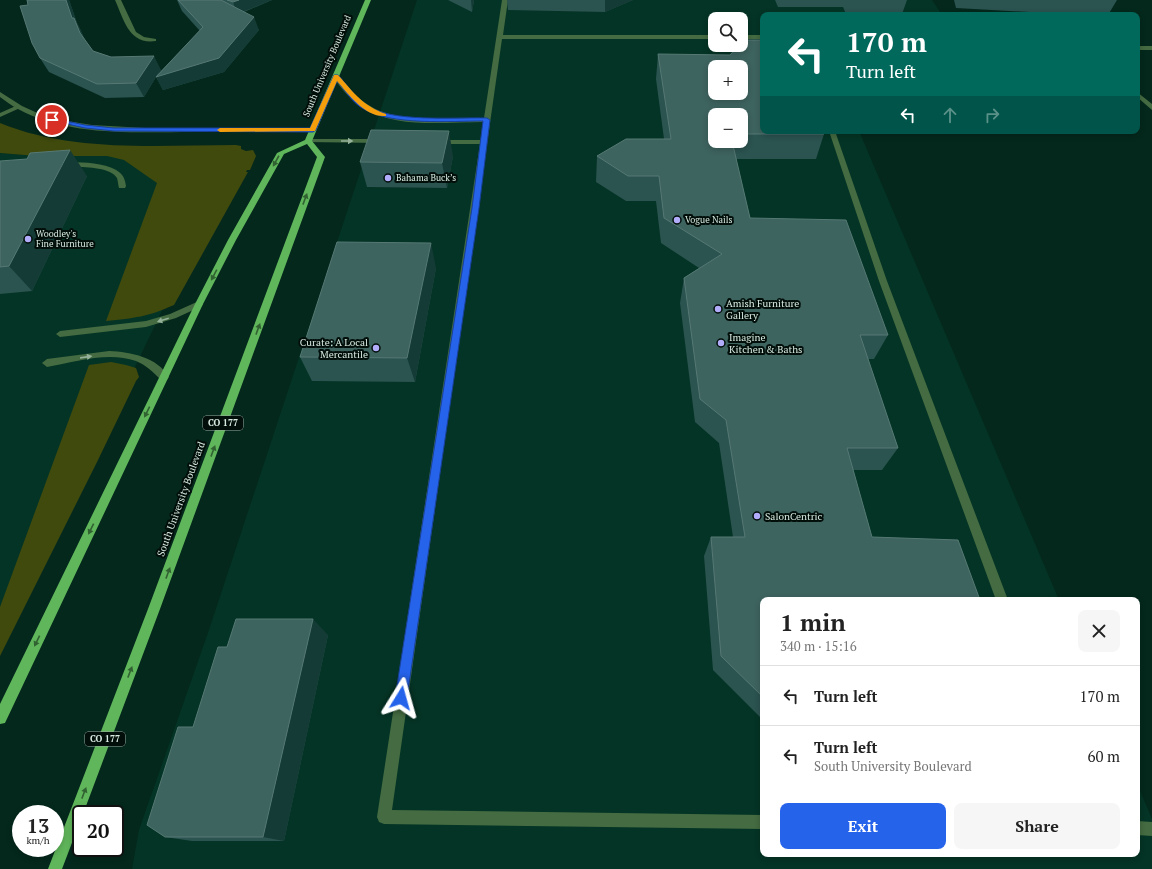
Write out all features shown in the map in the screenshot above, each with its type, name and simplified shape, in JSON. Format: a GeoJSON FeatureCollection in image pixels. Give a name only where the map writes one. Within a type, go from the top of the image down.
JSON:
{"type":"FeatureCollection","features":[{"type":"Feature","properties":{"kind":"main road","name":"South University Boulevard"},"geometry":{"type":"LineString","coordinates":[[55,869],[154,609],[321,157],[308,141],[368,0]]}},
{"type":"Feature","properties":{"kind":"main road"},"geometry":{"type":"LineString","coordinates":[[0,718],[199,304],[247,212],[281,152],[308,141]]}},
{"type":"Feature","properties":{"kind":"street"},"geometry":{"type":"LineString","coordinates":[[118,0],[136,37],[145,40],[154,40]]}},
{"type":"Feature","properties":{"kind":"street"},"geometry":{"type":"LineString","coordinates":[[505,0],[487,120],[476,208],[384,817],[760,822]]}},
{"type":"Feature","properties":{"kind":"street"},"geometry":{"type":"LineString","coordinates":[[499,37],[708,37]]}},
{"type":"Feature","properties":{"kind":"street"},"geometry":{"type":"LineString","coordinates":[[748,37],[760,37]]}},
{"type":"Feature","properties":{"kind":"street"},"geometry":{"type":"LineString","coordinates":[[1140,48],[1152,48]]}},
{"type":"Feature","properties":{"kind":"street"},"geometry":{"type":"LineString","coordinates":[[336,77],[365,107],[384,115],[407,118],[487,120]]}},
{"type":"Feature","properties":{"kind":"street"},"geometry":{"type":"LineString","coordinates":[[0,94],[18,107],[52,120],[85,127],[114,129],[313,130]]}},
{"type":"Feature","properties":{"kind":"street"},"geometry":{"type":"LineString","coordinates":[[1140,97],[1152,108]]}},
{"type":"Feature","properties":{"kind":"street"},"geometry":{"type":"LineString","coordinates":[[0,115],[18,107]]}},
{"type":"Feature","properties":{"kind":"street"},"geometry":{"type":"LineString","coordinates":[[833,134],[883,282],[1001,597]]}},
{"type":"Feature","properties":{"kind":"street"},"geometry":{"type":"LineString","coordinates":[[308,141],[388,142]]}},
{"type":"Feature","properties":{"kind":"street"},"geometry":{"type":"LineString","coordinates":[[428,142],[484,142]]}},
{"type":"Feature","properties":{"kind":"street"},"geometry":{"type":"LineString","coordinates":[[62,165],[103,167],[118,174],[122,178],[122,186]]}},
{"type":"Feature","properties":{"kind":"street"},"geometry":{"type":"LineString","coordinates":[[60,334],[146,324],[173,316],[199,304]]}},
{"type":"Feature","properties":{"kind":"street"},"geometry":{"type":"LineString","coordinates":[[47,363],[107,354],[122,354],[141,359],[159,371],[164,377]]}},
{"type":"Feature","properties":{"kind":"street"},"geometry":{"type":"LineString","coordinates":[[1140,828],[1152,829]]}},
{"type":"Feature","properties":{"kind":"shaded area"},"geometry":{"type":"Polygon","coordinates":[[[417,0],[932,0],[940,12],[760,12],[760,134],[860,134],[1058,597],[760,597],[760,857],[1140,857],[1140,791],[1152,819],[1152,869],[132,869],[139,830],[209,630],[417,0]]]}},
{"type":"Feature","properties":{"kind":"shaded area"},"geometry":{"type":"Polygon","coordinates":[[[0,153],[37,156],[222,156],[231,167],[0,648],[0,153]]]}},
{"type":"Feature","properties":{"kind":"green space"},"geometry":{"type":"Polygon","coordinates":[[[0,123],[28,133],[86,143],[147,146],[236,145],[241,146],[241,149],[246,151],[253,150],[256,156],[250,170],[247,170],[246,172],[248,172],[174,305],[141,316],[106,321],[157,183],[124,160],[107,156],[37,156],[0,153],[0,123]]]}},
{"type":"Feature","properties":{"kind":"green space"},"geometry":{"type":"Polygon","coordinates":[[[111,362],[136,368],[139,377],[0,656],[0,607],[89,365],[111,362]]]}},
{"type":"Feature","properties":{"kind":"building"},"geometry":{"type":"Polygon","coordinates":[[[27,0],[66,0],[72,18],[74,18],[80,33],[93,51],[111,57],[154,56],[136,83],[97,84],[40,58],[32,43],[20,6],[28,5],[27,0]]]}},
{"type":"Feature","properties":{"kind":"building"},"geometry":{"type":"Polygon","coordinates":[[[178,0],[221,0],[254,17],[219,58],[156,77],[203,27],[178,0]]]}},
{"type":"Feature","properties":{"kind":"building"},"geometry":{"type":"Polygon","coordinates":[[[227,0],[239,0],[233,2],[227,0]]]}},
{"type":"Feature","properties":{"kind":"building"},"geometry":{"type":"Polygon","coordinates":[[[748,40],[760,40],[760,134],[748,134],[748,108],[708,108],[708,148],[734,148],[750,218],[846,220],[888,335],[860,335],[898,448],[847,448],[872,537],[958,540],[979,597],[760,597],[760,694],[721,656],[711,537],[745,537],[726,420],[700,399],[684,278],[722,254],[664,218],[659,176],[628,176],[597,156],[626,139],[671,139],[658,54],[730,55],[733,52],[748,52],[748,40]]]}},
{"type":"Feature","properties":{"kind":"building"},"geometry":{"type":"Polygon","coordinates":[[[371,130],[449,131],[442,163],[360,162],[371,130]]]}},
{"type":"Feature","properties":{"kind":"building"},"geometry":{"type":"Polygon","coordinates":[[[70,150],[9,266],[0,267],[0,161],[27,159],[30,153],[70,150]]]}},
{"type":"Feature","properties":{"kind":"building"},"geometry":{"type":"Polygon","coordinates":[[[337,242],[431,243],[407,358],[300,357],[337,242]]]}},
{"type":"Feature","properties":{"kind":"building"},"geometry":{"type":"Polygon","coordinates":[[[236,619],[313,619],[263,837],[165,837],[147,825],[178,727],[193,727],[218,647],[227,647],[236,619]]]}},
{"type":"Feature","properties":{"kind":"slow traffic"},"geometry":{"type":"LineString","coordinates":[[220,130],[313,130],[336,77],[355,99],[365,107],[384,115]]}},
{"type":"Feature","properties":{"kind":"place","name":"Bahama Buck’s"},"geometry":{"type":"Point","coordinates":[388,178]}},
{"type":"Feature","properties":{"kind":"place","name":"Vogue Nails"},"geometry":{"type":"Point","coordinates":[677,220]}},
{"type":"Feature","properties":{"kind":"place","name":"Woodley's Fine Furniture"},"geometry":{"type":"Point","coordinates":[28,239]}},
{"type":"Feature","properties":{"kind":"place","name":"Amish Furniture Gallery"},"geometry":{"type":"Point","coordinates":[718,309]}},
{"type":"Feature","properties":{"kind":"place","name":"Imagine Kitchen & Baths"},"geometry":{"type":"Point","coordinates":[721,343]}},
{"type":"Feature","properties":{"kind":"place","name":"Curate: A Local Mercantile"},"geometry":{"type":"Point","coordinates":[376,348]}},
{"type":"Feature","properties":{"kind":"place","name":"SalonCentric"},"geometry":{"type":"Point","coordinates":[757,516]}},
{"type":"Feature","properties":{"kind":"route"},"geometry":{"type":"LineString","coordinates":[[52,120],[85,127],[136,130],[313,130],[336,77],[355,99],[365,107],[384,115],[420,119],[487,120],[479,173],[476,208],[401,698]]}}]}
